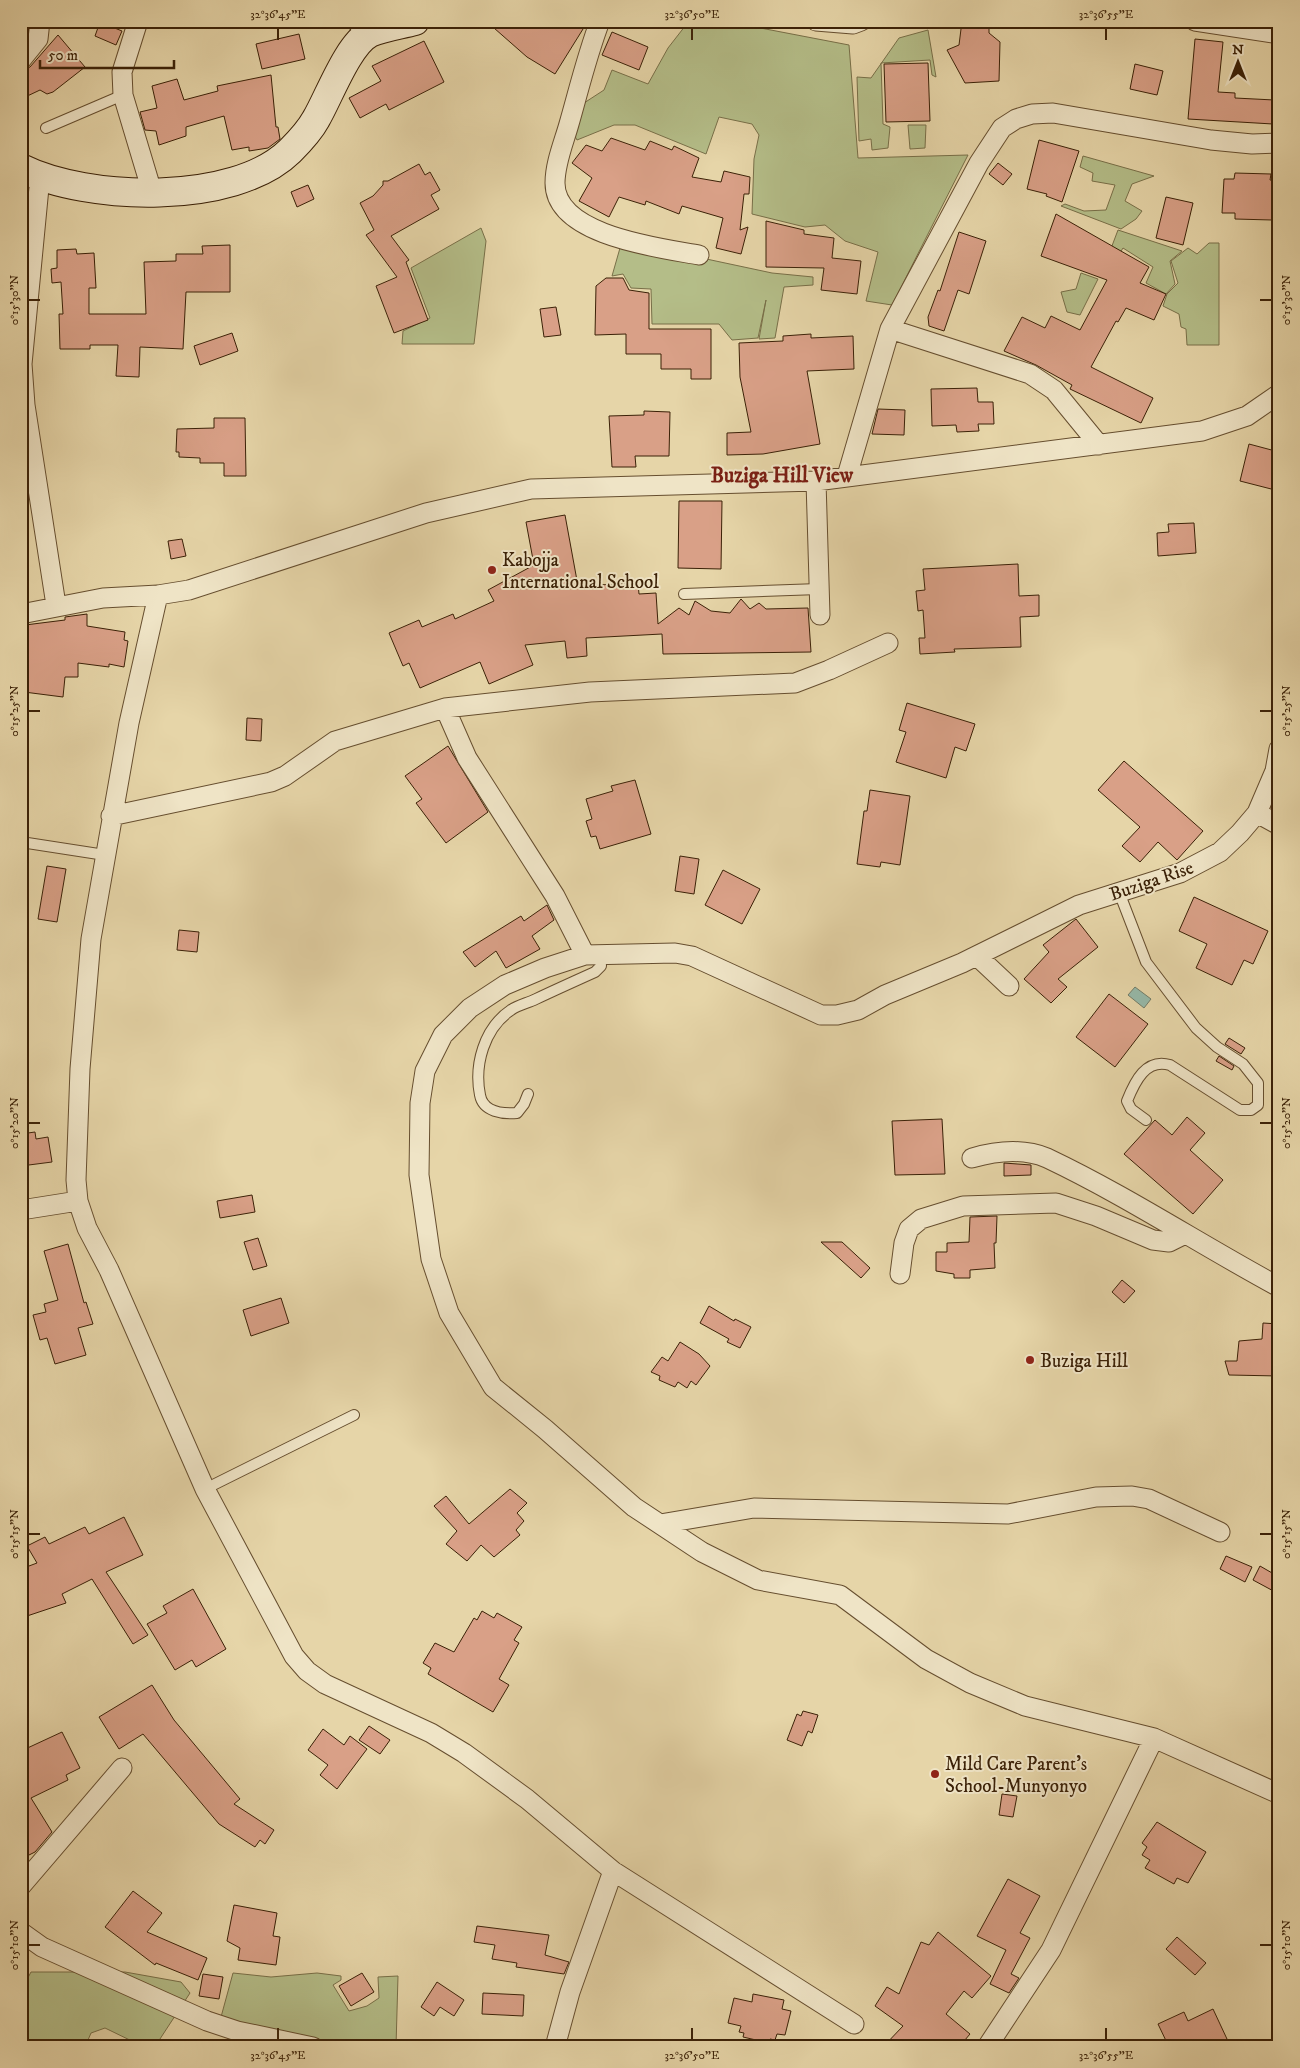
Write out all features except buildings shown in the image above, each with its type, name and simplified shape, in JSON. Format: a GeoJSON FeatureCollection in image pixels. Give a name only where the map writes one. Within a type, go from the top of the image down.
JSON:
{"type":"FeatureCollection","features":[{"type":"Feature","properties":{"kind":"street"},"geometry":{"type":"LineString","coordinates":[[21,60],[38,39],[40,21]]}},
{"type":"Feature","properties":{"kind":"street"},"geometry":{"type":"LineString","coordinates":[[138,21],[122,72],[123,95],[153,195]]}},
{"type":"Feature","properties":{"kind":"street"},"geometry":{"type":"LineString","coordinates":[[56,605],[25,404],[22,364],[31,173],[83,187],[153,195],[210,187],[259,174],[289,152],[315,121],[356,45],[363,27],[414,21]]}},
{"type":"Feature","properties":{"kind":"street"},"geometry":{"type":"LineString","coordinates":[[600,21],[591,46],[556,171],[557,196],[571,214],[593,228],[612,236],[641,245],[699,255]]}},
{"type":"Feature","properties":{"kind":"street"},"geometry":{"type":"LineString","coordinates":[[816,21],[853,24],[861,21]]}},
{"type":"Feature","properties":{"kind":"street"},"geometry":{"type":"LineString","coordinates":[[1196,21],[1279,34]]}},
{"type":"Feature","properties":{"kind":"street"},"geometry":{"type":"LineString","coordinates":[[847,476],[890,329],[979,163],[1002,128],[1016,119],[1032,114],[1053,113],[1211,140],[1252,144],[1279,143]]}},
{"type":"Feature","properties":{"kind":"street"},"geometry":{"type":"LineString","coordinates":[[890,329],[1030,374],[1054,390],[1099,445]]}},
{"type":"Feature","properties":{"kind":"street"},"geometry":{"type":"LineString","coordinates":[[21,614],[56,605],[103,598],[158,596],[189,590],[426,513],[531,489],[816,482],[847,476],[1202,431],[1247,416],[1279,394]]}},
{"type":"Feature","properties":{"kind":"street"},"geometry":{"type":"LineString","coordinates":[[816,482],[820,615]]}},
{"type":"Feature","properties":{"kind":"street"},"geometry":{"type":"LineString","coordinates":[[158,596],[129,723],[111,816],[92,939],[80,1068],[76,1180],[78,1201],[87,1228],[109,1270],[205,1489],[294,1656],[307,1671],[342,1694],[431,1734],[464,1753],[528,1800],[613,1871],[854,2024]]}},
{"type":"Feature","properties":{"kind":"street"},"geometry":{"type":"LineString","coordinates":[[111,816],[271,782],[286,776],[335,740],[445,708],[590,692],[795,683],[829,670],[888,642]]}},
{"type":"Feature","properties":{"kind":"street"},"geometry":{"type":"LineString","coordinates":[[445,708],[467,758],[592,954]]}},
{"type":"Feature","properties":{"kind":"street","name":"Buziga Rise"},"geometry":{"type":"LineString","coordinates":[[1279,749],[1275,771],[1257,813],[1240,834],[1220,852],[1180,873],[1079,904],[977,956],[884,995],[858,1010],[837,1015],[821,1015],[692,956],[675,953],[592,954],[545,968],[505,985],[470,1008],[442,1035],[425,1071],[420,1104],[419,1175],[431,1259],[449,1313],[493,1387],[545,1429],[634,1507],[702,1552],[758,1580],[840,1595],[926,1659],[970,1683],[1026,1706],[1154,1738],[1279,1794]]}},
{"type":"Feature","properties":{"kind":"street"},"geometry":{"type":"LineString","coordinates":[[1257,813],[1279,825]]}},
{"type":"Feature","properties":{"kind":"street"},"geometry":{"type":"LineString","coordinates":[[977,956],[1009,986]]}},
{"type":"Feature","properties":{"kind":"street"},"geometry":{"type":"LineString","coordinates":[[972,1158],[993,1152],[1034,1153],[1066,1167],[1151,1212],[1185,1234],[1279,1287]]}},
{"type":"Feature","properties":{"kind":"street"},"geometry":{"type":"LineString","coordinates":[[21,1210],[78,1201]]}},
{"type":"Feature","properties":{"kind":"street"},"geometry":{"type":"LineString","coordinates":[[900,1274],[904,1243],[909,1229],[921,1219],[963,1206],[1056,1203],[1096,1216],[1153,1240],[1169,1242],[1185,1234]]}},
{"type":"Feature","properties":{"kind":"street"},"geometry":{"type":"LineString","coordinates":[[660,1524],[754,1508],[1008,1514],[1096,1497],[1132,1496],[1149,1499],[1220,1532]]}},
{"type":"Feature","properties":{"kind":"street"},"geometry":{"type":"LineString","coordinates":[[987,2047],[1051,1950],[1154,1738]]}},
{"type":"Feature","properties":{"kind":"street"},"geometry":{"type":"LineString","coordinates":[[21,1886],[122,1768]]}},
{"type":"Feature","properties":{"kind":"street"},"geometry":{"type":"LineString","coordinates":[[555,2047],[570,1992],[613,1871]]}},
{"type":"Feature","properties":{"kind":"street"},"geometry":{"type":"LineString","coordinates":[[21,1932],[42,1947],[207,2021],[237,2031],[313,2047]]}},
{"type":"Feature","properties":{"kind":"lane"},"geometry":{"type":"LineString","coordinates":[[46,128],[123,95]]}},
{"type":"Feature","properties":{"kind":"lane"},"geometry":{"type":"LineString","coordinates":[[684,594],[819,589]]}},
{"type":"Feature","properties":{"kind":"lane"},"geometry":{"type":"LineString","coordinates":[[21,842],[105,855]]}},
{"type":"Feature","properties":{"kind":"lane"},"geometry":{"type":"LineString","coordinates":[[1119,892],[1146,962],[1196,1028],[1217,1047],[1243,1064],[1258,1083],[1260,1095],[1258,1105],[1251,1110],[1240,1110],[1170,1065],[1152,1064],[1144,1070],[1127,1101],[1131,1109],[1146,1120]]}},
{"type":"Feature","properties":{"kind":"lane"},"geometry":{"type":"LineString","coordinates":[[528,1094],[524,1104],[517,1113],[506,1114],[489,1109],[480,1100],[477,1084],[478,1063],[495,1025],[511,1010],[595,972],[601,966],[592,954]]}},
{"type":"Feature","properties":{"kind":"lane"},"geometry":{"type":"LineString","coordinates":[[205,1489],[354,1416]]}},
{"type":"Feature","properties":{"kind":"green space"},"geometry":{"type":"Polygon","coordinates":[[[689,21],[744,21],[750,26],[849,45],[858,158],[968,155],[892,305],[866,301],[878,252],[845,241],[825,225],[805,227],[752,214],[754,159],[759,135],[752,124],[719,117],[706,154],[635,125],[614,125],[577,140],[571,129],[584,103],[604,90],[612,70],[648,84],[668,48],[689,21]]]}},
{"type":"Feature","properties":{"kind":"green space"},"geometry":{"type":"Polygon","coordinates":[[[928,30],[936,77],[932,75],[930,60],[882,63],[899,38],[928,30]]]}},
{"type":"Feature","properties":{"kind":"green space"},"geometry":{"type":"Polygon","coordinates":[[[881,64],[883,124],[890,127],[888,148],[872,150],[871,139],[859,141],[857,77],[871,78],[881,64]]]}},
{"type":"Feature","properties":{"kind":"green space"},"geometry":{"type":"Polygon","coordinates":[[[908,125],[926,125],[925,148],[910,149],[908,125]]]}},
{"type":"Feature","properties":{"kind":"green space"},"geometry":{"type":"Polygon","coordinates":[[[1083,156],[1154,176],[1132,184],[1125,201],[1142,211],[1136,219],[1121,229],[1061,206],[1065,204],[1084,211],[1106,210],[1115,185],[1092,181],[1093,173],[1080,167],[1083,156]]]}},
{"type":"Feature","properties":{"kind":"green space"},"geometry":{"type":"Polygon","coordinates":[[[481,228],[486,241],[474,344],[402,344],[403,331],[430,318],[411,268],[481,228]]]}},
{"type":"Feature","properties":{"kind":"green space"},"geometry":{"type":"Polygon","coordinates":[[[1118,230],[1182,251],[1170,261],[1175,284],[1166,294],[1146,283],[1153,267],[1123,248],[1106,275],[1101,275],[1118,230]]]}},
{"type":"Feature","properties":{"kind":"green space"},"geometry":{"type":"Polygon","coordinates":[[[622,241],[772,273],[813,277],[813,285],[784,287],[775,338],[759,339],[766,300],[758,338],[732,340],[719,324],[652,324],[651,289],[631,288],[623,274],[612,276],[622,241]]]}},
{"type":"Feature","properties":{"kind":"green space"},"geometry":{"type":"Polygon","coordinates":[[[1209,243],[1219,243],[1219,345],[1187,345],[1186,329],[1181,327],[1179,314],[1163,306],[1167,294],[1178,283],[1171,261],[1188,248],[1197,254],[1209,243]]]}},
{"type":"Feature","properties":{"kind":"green space"},"geometry":{"type":"Polygon","coordinates":[[[1081,273],[1098,279],[1080,315],[1067,312],[1061,292],[1076,289],[1081,273]]]}},
{"type":"Feature","properties":{"kind":"green space"},"geometry":{"type":"Polygon","coordinates":[[[31,1972],[125,1972],[181,1982],[190,1993],[158,2042],[138,2044],[105,2028],[91,2033],[85,2047],[21,2047],[21,2002],[27,1995],[23,1987],[31,1972]]]}},
{"type":"Feature","properties":{"kind":"green space"},"geometry":{"type":"Polygon","coordinates":[[[233,1973],[271,1977],[317,1973],[341,1976],[341,1980],[333,1985],[349,2011],[367,2006],[379,1998],[378,1977],[398,1976],[396,2047],[345,2047],[322,2040],[302,2039],[221,2017],[233,1973]]]}},
{"type":"Feature","properties":{"kind":"shaded area"},"geometry":{"type":"Polygon","coordinates":[[[1135,987],[1151,999],[1144,1008],[1128,995],[1135,987]]]}},
{"type":"Feature","properties":{"kind":"place","name":"Kabojja International School"},"geometry":{"type":"Point","coordinates":[492,570]}},
{"type":"Feature","properties":{"kind":"place","name":"Buziga Hill"},"geometry":{"type":"Point","coordinates":[1030,1360]}},
{"type":"Feature","properties":{"kind":"place","name":"Mild Care Parent's School-Munyonyo"},"geometry":{"type":"Point","coordinates":[935,1774]}},
{"type":"Feature","properties":{"kind":"district","name":"Buziga Hill View"},"geometry":{"type":"Point","coordinates":[782,475]}}]}
